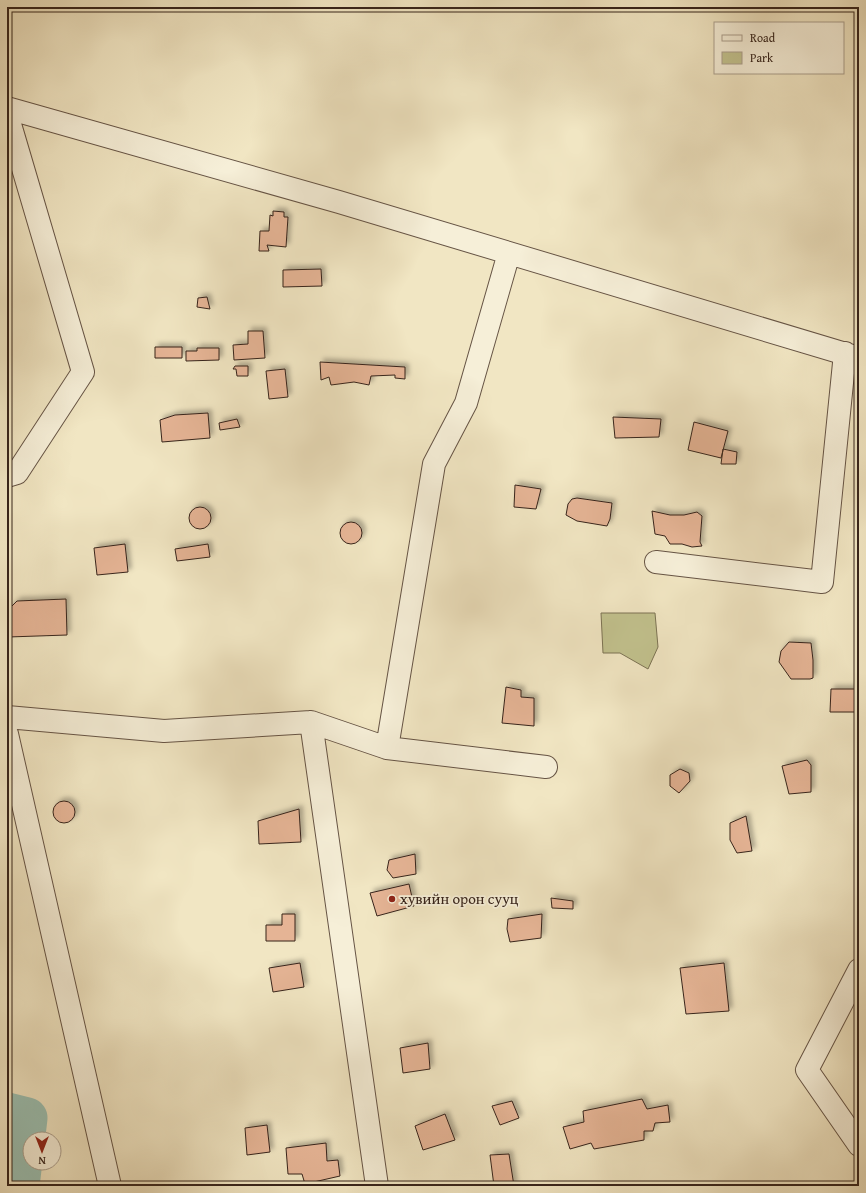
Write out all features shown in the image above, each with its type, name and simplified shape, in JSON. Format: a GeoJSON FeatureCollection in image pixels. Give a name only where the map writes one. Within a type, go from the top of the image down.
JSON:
{"type":"FeatureCollection","features":[{"type":"Feature","properties":{"kind":"street"},"geometry":{"type":"LineString","coordinates":[[7,108],[339,202],[852,356],[822,582],[656,562]]}},
{"type":"Feature","properties":{"kind":"street"},"geometry":{"type":"LineString","coordinates":[[7,114],[83,372],[17,473],[7,476]]}},
{"type":"Feature","properties":{"kind":"street"},"geometry":{"type":"LineString","coordinates":[[387,748],[434,464],[466,403],[509,253]]}},
{"type":"Feature","properties":{"kind":"street"},"geometry":{"type":"LineString","coordinates":[[7,717],[164,731],[311,722],[387,748],[546,767]]}},
{"type":"Feature","properties":{"kind":"street"},"geometry":{"type":"LineString","coordinates":[[311,722],[377,1186]]}},
{"type":"Feature","properties":{"kind":"street"},"geometry":{"type":"LineString","coordinates":[[7,734],[110,1186]]}},
{"type":"Feature","properties":{"kind":"street"},"geometry":{"type":"LineString","coordinates":[[859,970],[807,1070],[859,1145]]}},
{"type":"Feature","properties":{"kind":"green space"},"geometry":{"type":"Polygon","coordinates":[[[601,613],[655,613],[658,647],[648,669],[620,653],[603,653],[601,613]]]}},
{"type":"Feature","properties":{"kind":"building"},"geometry":{"type":"Polygon","coordinates":[[[273,211],[284,212],[284,217],[288,217],[286,247],[267,245],[269,251],[259,251],[260,231],[269,231],[270,215],[273,216],[273,211]]]}},
{"type":"Feature","properties":{"kind":"building"},"geometry":{"type":"Polygon","coordinates":[[[321,269],[322,286],[283,287],[283,270],[321,269]]]}},
{"type":"Feature","properties":{"kind":"building"},"geometry":{"type":"Polygon","coordinates":[[[207,297],[210,309],[197,307],[198,298],[207,297]]]}},
{"type":"Feature","properties":{"kind":"building"},"geometry":{"type":"Polygon","coordinates":[[[248,331],[263,331],[265,358],[234,360],[233,345],[248,344],[248,331]]]}},
{"type":"Feature","properties":{"kind":"building"},"geometry":{"type":"Polygon","coordinates":[[[155,347],[182,347],[182,358],[155,358],[155,347]]]}},
{"type":"Feature","properties":{"kind":"building"},"geometry":{"type":"Polygon","coordinates":[[[197,348],[219,348],[219,360],[186,361],[186,351],[197,351],[197,348]]]}},
{"type":"Feature","properties":{"kind":"building"},"geometry":{"type":"Polygon","coordinates":[[[320,362],[405,367],[405,379],[395,378],[395,375],[371,376],[369,385],[354,382],[331,385],[329,377],[321,380],[320,362]]]}},
{"type":"Feature","properties":{"kind":"building"},"geometry":{"type":"Polygon","coordinates":[[[235,366],[248,366],[248,376],[237,376],[236,369],[233,369],[235,366]]]}},
{"type":"Feature","properties":{"kind":"building"},"geometry":{"type":"Polygon","coordinates":[[[285,369],[288,397],[269,399],[266,371],[285,369]]]}},
{"type":"Feature","properties":{"kind":"building"},"geometry":{"type":"Polygon","coordinates":[[[208,413],[210,438],[162,442],[160,420],[175,415],[208,413]]]}},
{"type":"Feature","properties":{"kind":"building"},"geometry":{"type":"Polygon","coordinates":[[[613,417],[661,419],[659,437],[615,438],[613,417]]]}},
{"type":"Feature","properties":{"kind":"building"},"geometry":{"type":"Polygon","coordinates":[[[237,419],[240,427],[220,430],[219,423],[237,419]]]}},
{"type":"Feature","properties":{"kind":"building"},"geometry":{"type":"Polygon","coordinates":[[[694,422],[728,431],[721,458],[688,450],[694,422]]]}},
{"type":"Feature","properties":{"kind":"building"},"geometry":{"type":"Polygon","coordinates":[[[723,449],[737,452],[736,464],[721,464],[723,449]]]}},
{"type":"Feature","properties":{"kind":"building"},"geometry":{"type":"Polygon","coordinates":[[[515,485],[541,489],[536,509],[514,507],[515,485]]]}},
{"type":"Feature","properties":{"kind":"building"},"geometry":{"type":"Polygon","coordinates":[[[577,498],[612,503],[610,519],[607,526],[577,521],[566,515],[568,504],[572,499],[577,498]]]}},
{"type":"Feature","properties":{"kind":"building"},"geometry":{"type":"Polygon","coordinates":[[[200,507],[208,510],[211,518],[208,526],[200,529],[192,526],[189,518],[192,510],[200,507]]]}},
{"type":"Feature","properties":{"kind":"building"},"geometry":{"type":"Polygon","coordinates":[[[652,511],[670,515],[684,515],[697,512],[702,516],[700,542],[702,546],[692,547],[682,544],[670,544],[665,536],[655,534],[652,511]]]}},
{"type":"Feature","properties":{"kind":"building"},"geometry":{"type":"Polygon","coordinates":[[[351,522],[359,525],[362,533],[359,541],[351,544],[343,541],[340,533],[343,525],[351,522]]]}},
{"type":"Feature","properties":{"kind":"building"},"geometry":{"type":"Polygon","coordinates":[[[125,544],[128,572],[97,575],[94,548],[125,544]]]}},
{"type":"Feature","properties":{"kind":"building"},"geometry":{"type":"Polygon","coordinates":[[[208,544],[210,557],[177,561],[175,549],[208,544]]]}},
{"type":"Feature","properties":{"kind":"building"},"geometry":{"type":"Polygon","coordinates":[[[66,599],[67,635],[8,637],[7,611],[17,601],[66,599]]]}},
{"type":"Feature","properties":{"kind":"building"},"geometry":{"type":"Polygon","coordinates":[[[789,642],[811,643],[813,678],[791,679],[779,662],[781,651],[789,642]]]}},
{"type":"Feature","properties":{"kind":"building"},"geometry":{"type":"Polygon","coordinates":[[[506,687],[521,690],[521,697],[534,698],[534,726],[502,723],[506,687]]]}},
{"type":"Feature","properties":{"kind":"building"},"geometry":{"type":"Polygon","coordinates":[[[831,689],[856,689],[856,712],[830,712],[831,689]]]}},
{"type":"Feature","properties":{"kind":"building"},"geometry":{"type":"Polygon","coordinates":[[[807,760],[811,765],[811,792],[789,794],[782,766],[807,760]]]}},
{"type":"Feature","properties":{"kind":"building"},"geometry":{"type":"Polygon","coordinates":[[[680,769],[689,773],[690,781],[679,793],[670,786],[670,775],[680,769]]]}},
{"type":"Feature","properties":{"kind":"building"},"geometry":{"type":"Polygon","coordinates":[[[60,801],[68,801],[75,808],[75,816],[68,823],[60,823],[53,816],[53,808],[60,801]]]}},
{"type":"Feature","properties":{"kind":"building"},"geometry":{"type":"Polygon","coordinates":[[[299,809],[301,842],[259,844],[258,821],[299,809]]]}},
{"type":"Feature","properties":{"kind":"building"},"geometry":{"type":"Polygon","coordinates":[[[746,816],[752,851],[737,853],[730,840],[730,823],[746,816]]]}},
{"type":"Feature","properties":{"kind":"building","name":"хувийн орон сууц"},"geometry":{"type":"Polygon","coordinates":[[[415,854],[416,874],[393,878],[387,870],[389,860],[415,854]]]}},
{"type":"Feature","properties":{"kind":"building","name":"хувийн орон сууц"},"geometry":{"type":"Polygon","coordinates":[[[409,884],[414,906],[377,916],[370,893],[409,884]]]}},
{"type":"Feature","properties":{"kind":"building"},"geometry":{"type":"Polygon","coordinates":[[[551,898],[573,901],[573,909],[552,908],[551,898]]]}},
{"type":"Feature","properties":{"kind":"building"},"geometry":{"type":"Polygon","coordinates":[[[282,914],[295,914],[295,941],[266,941],[266,925],[282,925],[282,914]]]}},
{"type":"Feature","properties":{"kind":"building","name":"хувийн орон сууц"},"geometry":{"type":"Polygon","coordinates":[[[542,914],[541,938],[510,942],[507,929],[508,919],[542,914]]]}},
{"type":"Feature","properties":{"kind":"building"},"geometry":{"type":"Polygon","coordinates":[[[300,963],[304,987],[273,992],[269,968],[300,963]]]}},
{"type":"Feature","properties":{"kind":"building"},"geometry":{"type":"Polygon","coordinates":[[[724,963],[729,1011],[686,1014],[680,968],[724,963]]]}},
{"type":"Feature","properties":{"kind":"building"},"geometry":{"type":"Polygon","coordinates":[[[428,1043],[430,1069],[403,1073],[400,1048],[428,1043]]]}},
{"type":"Feature","properties":{"kind":"building"},"geometry":{"type":"Polygon","coordinates":[[[642,1099],[647,1109],[668,1105],[670,1122],[655,1123],[653,1131],[644,1131],[644,1140],[594,1149],[591,1143],[570,1149],[563,1127],[584,1122],[583,1111],[642,1099]]]}},
{"type":"Feature","properties":{"kind":"building"},"geometry":{"type":"Polygon","coordinates":[[[512,1101],[519,1118],[500,1125],[492,1106],[512,1101]]]}},
{"type":"Feature","properties":{"kind":"building"},"geometry":{"type":"Polygon","coordinates":[[[445,1114],[455,1140],[423,1150],[415,1126],[445,1114]]]}},
{"type":"Feature","properties":{"kind":"building"},"geometry":{"type":"Polygon","coordinates":[[[267,1125],[270,1152],[247,1155],[245,1128],[267,1125]]]}},
{"type":"Feature","properties":{"kind":"building"},"geometry":{"type":"Polygon","coordinates":[[[326,1143],[327,1161],[338,1160],[340,1176],[305,1184],[302,1174],[288,1174],[286,1148],[326,1143]]]}},
{"type":"Feature","properties":{"kind":"building"},"geometry":{"type":"Polygon","coordinates":[[[509,1154],[514,1186],[494,1186],[490,1155],[509,1154]]]}},
{"type":"Feature","properties":{"kind":"waterway"},"geometry":{"type":"LineString","coordinates":[[7,1113],[27,1118],[19,1186]]}},
{"type":"Feature","properties":{"kind":"place","name":"хувийн орон сууц"},"geometry":{"type":"Point","coordinates":[392,899]}}]}
